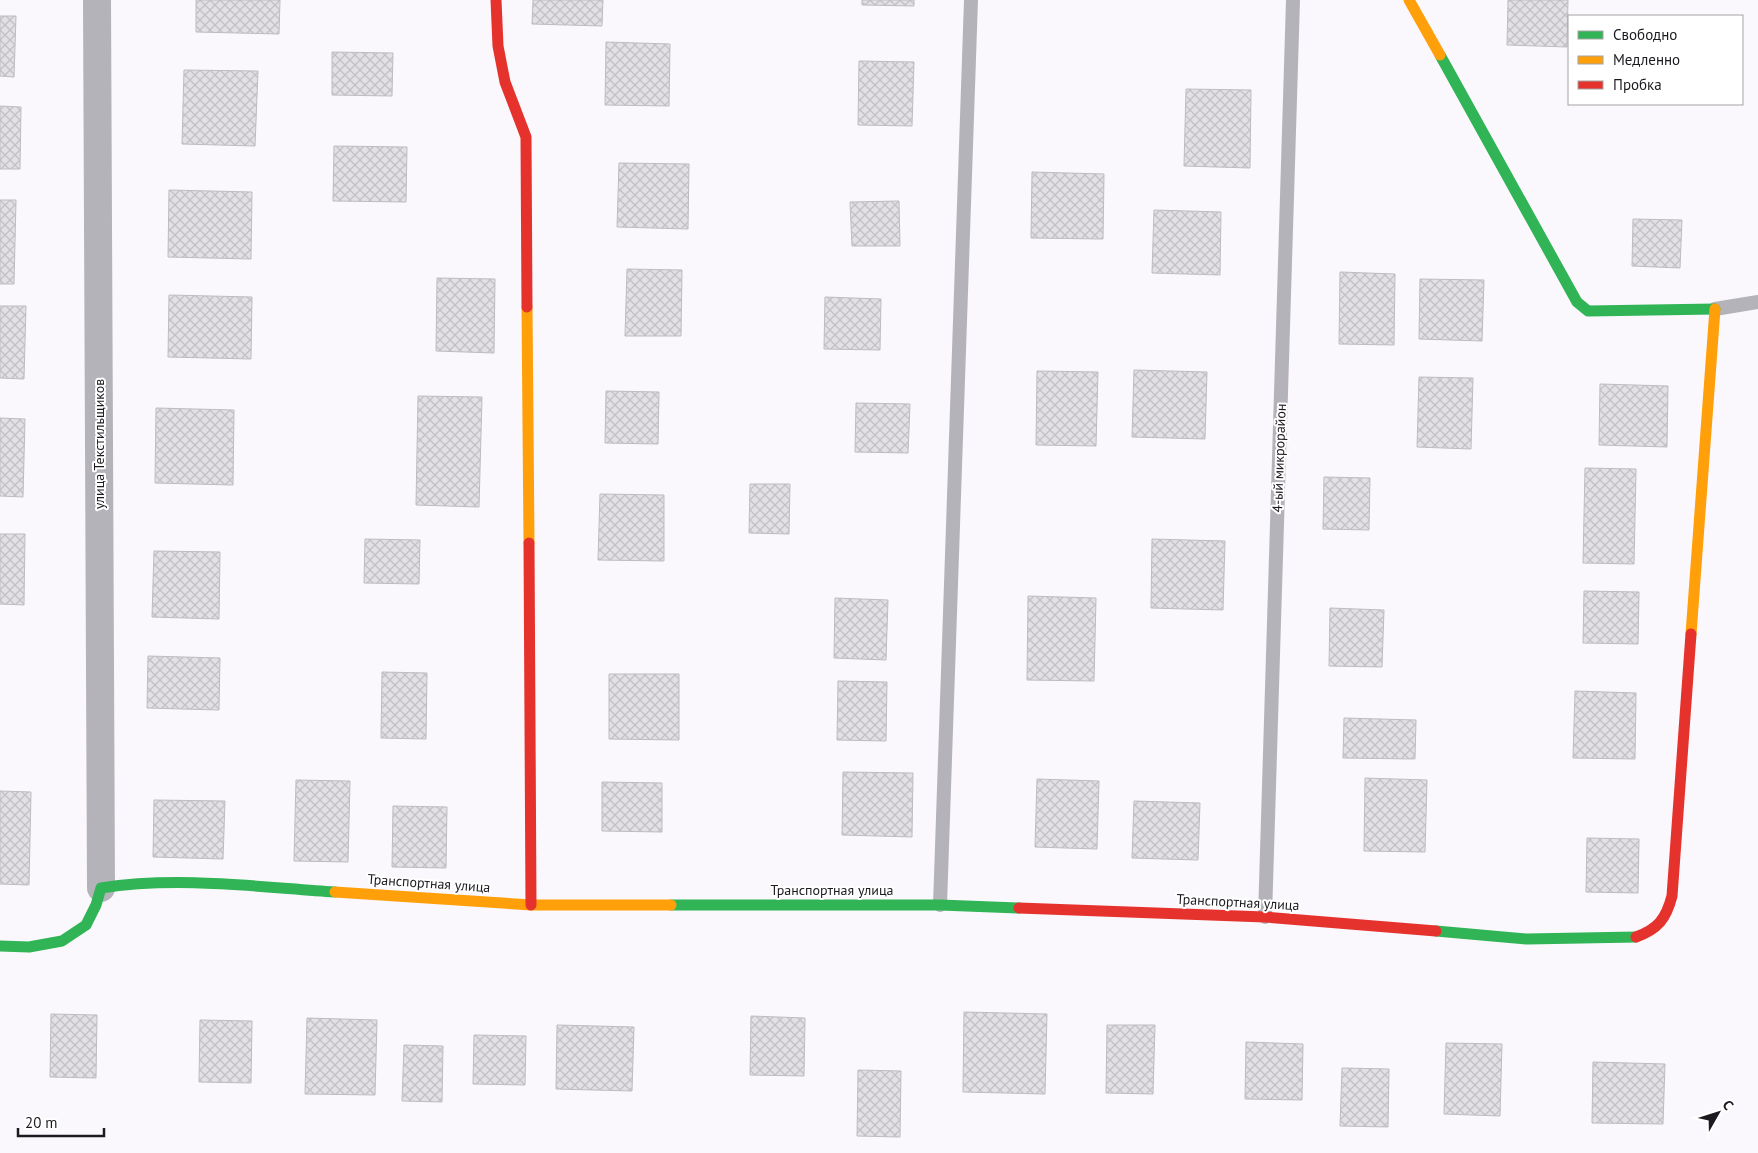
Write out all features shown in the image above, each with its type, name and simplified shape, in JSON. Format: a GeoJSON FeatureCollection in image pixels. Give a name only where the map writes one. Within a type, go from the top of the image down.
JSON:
{"type":"FeatureCollection","features":[{"type":"Feature","properties":{"kind":"street","name":"улица Текстильщиков"},"geometry":{"type":"LineString","coordinates":[[97,0],[101,888]]}},
{"type":"Feature","properties":{"kind":"street"},"geometry":{"type":"LineString","coordinates":[[496,0],[498,46],[505,82],[526,137],[531,905]]}},
{"type":"Feature","properties":{"kind":"street"},"geometry":{"type":"LineString","coordinates":[[1408,0],[1577,302],[1588,311],[1715,309]]}},
{"type":"Feature","properties":{"kind":"street","name":"Транспортная улица"},"geometry":{"type":"LineString","coordinates":[[101,888],[126,884],[183,882],[531,905],[940,905],[1265,917],[1527,939],[1623,940],[1645,934],[1659,924],[1668,912],[1672,896],[1715,309]]}},
{"type":"Feature","properties":{"kind":"street"},"geometry":{"type":"LineString","coordinates":[[0,946],[29,946],[62,941],[86,925],[96,905],[101,888]]}},
{"type":"Feature","properties":{"kind":"lane"},"geometry":{"type":"LineString","coordinates":[[940,905],[971,0]]}},
{"type":"Feature","properties":{"kind":"lane","name":"4-ый микрорайон"},"geometry":{"type":"LineString","coordinates":[[1265,917],[1293,0]]}},
{"type":"Feature","properties":{"kind":"lane"},"geometry":{"type":"LineString","coordinates":[[1715,309],[1758,302]]}},
{"type":"Feature","properties":{"kind":"building"},"geometry":{"type":"Polygon","coordinates":[[[196,0],[280,0],[279,34],[196,32],[196,0]]]}},
{"type":"Feature","properties":{"kind":"building"},"geometry":{"type":"Polygon","coordinates":[[[533,0],[603,0],[602,26],[532,24],[533,0]]]}},
{"type":"Feature","properties":{"kind":"building"},"geometry":{"type":"Polygon","coordinates":[[[862,0],[914,0],[914,6],[862,5],[862,0]]]}},
{"type":"Feature","properties":{"kind":"building"},"geometry":{"type":"Polygon","coordinates":[[[1508,0],[1568,0],[1567,47],[1507,45],[1508,0]]]}},
{"type":"Feature","properties":{"kind":"building"},"geometry":{"type":"Polygon","coordinates":[[[0,16],[16,16],[14,77],[0,76],[0,16]]]}},
{"type":"Feature","properties":{"kind":"building"},"geometry":{"type":"Polygon","coordinates":[[[606,42],[670,44],[669,106],[605,105],[606,42]]]}},
{"type":"Feature","properties":{"kind":"building"},"geometry":{"type":"Polygon","coordinates":[[[332,52],[393,53],[392,96],[332,95],[332,52]]]}},
{"type":"Feature","properties":{"kind":"building"},"geometry":{"type":"Polygon","coordinates":[[[859,61],[914,62],[912,126],[858,125],[859,61]]]}},
{"type":"Feature","properties":{"kind":"building"},"geometry":{"type":"Polygon","coordinates":[[[184,70],[258,71],[255,146],[182,144],[184,70]]]}},
{"type":"Feature","properties":{"kind":"building"},"geometry":{"type":"Polygon","coordinates":[[[1186,89],[1251,90],[1250,168],[1184,166],[1186,89]]]}},
{"type":"Feature","properties":{"kind":"building"},"geometry":{"type":"Polygon","coordinates":[[[0,106],[21,107],[20,169],[0,169],[0,106]]]}},
{"type":"Feature","properties":{"kind":"building"},"geometry":{"type":"Polygon","coordinates":[[[334,146],[407,147],[406,202],[333,201],[334,146]]]}},
{"type":"Feature","properties":{"kind":"building"},"geometry":{"type":"Polygon","coordinates":[[[619,163],[689,164],[688,229],[617,227],[619,163]]]}},
{"type":"Feature","properties":{"kind":"building"},"geometry":{"type":"Polygon","coordinates":[[[1032,172],[1104,174],[1103,239],[1031,238],[1032,172]]]}},
{"type":"Feature","properties":{"kind":"building"},"geometry":{"type":"Polygon","coordinates":[[[169,190],[252,192],[251,259],[168,257],[169,190]]]}},
{"type":"Feature","properties":{"kind":"building"},"geometry":{"type":"Polygon","coordinates":[[[0,200],[16,200],[14,284],[0,284],[0,200]]]}},
{"type":"Feature","properties":{"kind":"building"},"geometry":{"type":"Polygon","coordinates":[[[899,201],[900,246],[852,246],[850,202],[899,201]]]}},
{"type":"Feature","properties":{"kind":"building"},"geometry":{"type":"Polygon","coordinates":[[[1154,210],[1221,212],[1220,275],[1152,273],[1154,210]]]}},
{"type":"Feature","properties":{"kind":"building"},"geometry":{"type":"Polygon","coordinates":[[[1633,219],[1682,220],[1680,268],[1632,266],[1633,219]]]}},
{"type":"Feature","properties":{"kind":"building"},"geometry":{"type":"Polygon","coordinates":[[[627,269],[682,270],[681,336],[625,336],[627,269]]]}},
{"type":"Feature","properties":{"kind":"building"},"geometry":{"type":"Polygon","coordinates":[[[1340,272],[1395,274],[1394,345],[1339,344],[1340,272]]]}},
{"type":"Feature","properties":{"kind":"building"},"geometry":{"type":"Polygon","coordinates":[[[437,278],[495,279],[494,353],[436,351],[437,278]]]}},
{"type":"Feature","properties":{"kind":"building"},"geometry":{"type":"Polygon","coordinates":[[[1420,279],[1484,280],[1482,341],[1419,339],[1420,279]]]}},
{"type":"Feature","properties":{"kind":"building"},"geometry":{"type":"Polygon","coordinates":[[[169,295],[252,297],[251,359],[168,357],[169,295]]]}},
{"type":"Feature","properties":{"kind":"building"},"geometry":{"type":"Polygon","coordinates":[[[825,297],[881,299],[880,350],[824,349],[825,297]]]}},
{"type":"Feature","properties":{"kind":"building"},"geometry":{"type":"Polygon","coordinates":[[[0,306],[26,306],[24,379],[0,378],[0,306]]]}},
{"type":"Feature","properties":{"kind":"building"},"geometry":{"type":"Polygon","coordinates":[[[1134,370],[1207,372],[1205,439],[1132,437],[1134,370]]]}},
{"type":"Feature","properties":{"kind":"building"},"geometry":{"type":"Polygon","coordinates":[[[1037,371],[1098,372],[1096,446],[1036,445],[1037,371]]]}},
{"type":"Feature","properties":{"kind":"building"},"geometry":{"type":"Polygon","coordinates":[[[1419,377],[1473,378],[1471,449],[1417,447],[1419,377]]]}},
{"type":"Feature","properties":{"kind":"building"},"geometry":{"type":"Polygon","coordinates":[[[1600,384],[1668,386],[1667,447],[1599,445],[1600,384]]]}},
{"type":"Feature","properties":{"kind":"building"},"geometry":{"type":"Polygon","coordinates":[[[606,391],[659,392],[658,444],[605,443],[606,391]]]}},
{"type":"Feature","properties":{"kind":"building"},"geometry":{"type":"Polygon","coordinates":[[[418,396],[482,397],[479,507],[416,505],[418,396]]]}},
{"type":"Feature","properties":{"kind":"building"},"geometry":{"type":"Polygon","coordinates":[[[856,403],[910,404],[908,453],[855,452],[856,403]]]}},
{"type":"Feature","properties":{"kind":"building"},"geometry":{"type":"Polygon","coordinates":[[[156,408],[234,410],[233,485],[155,483],[156,408]]]}},
{"type":"Feature","properties":{"kind":"building"},"geometry":{"type":"Polygon","coordinates":[[[0,418],[25,419],[23,497],[0,496],[0,418]]]}},
{"type":"Feature","properties":{"kind":"building"},"geometry":{"type":"Polygon","coordinates":[[[1585,468],[1636,469],[1634,564],[1583,563],[1585,468]]]}},
{"type":"Feature","properties":{"kind":"building"},"geometry":{"type":"Polygon","coordinates":[[[1324,477],[1370,478],[1369,530],[1323,529],[1324,477]]]}},
{"type":"Feature","properties":{"kind":"building"},"geometry":{"type":"Polygon","coordinates":[[[750,484],[790,484],[789,534],[749,533],[750,484]]]}},
{"type":"Feature","properties":{"kind":"building"},"geometry":{"type":"Polygon","coordinates":[[[600,494],[664,495],[664,561],[598,560],[600,494]]]}},
{"type":"Feature","properties":{"kind":"building"},"geometry":{"type":"Polygon","coordinates":[[[0,534],[25,534],[24,605],[0,604],[0,534]]]}},
{"type":"Feature","properties":{"kind":"building"},"geometry":{"type":"Polygon","coordinates":[[[365,539],[420,540],[419,584],[364,583],[365,539]]]}},
{"type":"Feature","properties":{"kind":"building"},"geometry":{"type":"Polygon","coordinates":[[[1152,539],[1225,541],[1223,610],[1151,608],[1152,539]]]}},
{"type":"Feature","properties":{"kind":"building"},"geometry":{"type":"Polygon","coordinates":[[[154,551],[220,552],[219,619],[152,617],[154,551]]]}},
{"type":"Feature","properties":{"kind":"building"},"geometry":{"type":"Polygon","coordinates":[[[1584,591],[1639,592],[1638,644],[1583,643],[1584,591]]]}},
{"type":"Feature","properties":{"kind":"building"},"geometry":{"type":"Polygon","coordinates":[[[1028,596],[1096,598],[1094,681],[1027,680],[1028,596]]]}},
{"type":"Feature","properties":{"kind":"building"},"geometry":{"type":"Polygon","coordinates":[[[835,598],[888,600],[886,660],[834,658],[835,598]]]}},
{"type":"Feature","properties":{"kind":"building"},"geometry":{"type":"Polygon","coordinates":[[[1330,608],[1384,610],[1382,667],[1329,666],[1330,608]]]}},
{"type":"Feature","properties":{"kind":"building"},"geometry":{"type":"Polygon","coordinates":[[[148,656],[220,658],[219,710],[147,708],[148,656]]]}},
{"type":"Feature","properties":{"kind":"building"},"geometry":{"type":"Polygon","coordinates":[[[382,672],[427,673],[426,739],[381,738],[382,672]]]}},
{"type":"Feature","properties":{"kind":"building"},"geometry":{"type":"Polygon","coordinates":[[[609,674],[679,674],[679,740],[609,739],[609,674]]]}},
{"type":"Feature","properties":{"kind":"building"},"geometry":{"type":"Polygon","coordinates":[[[838,681],[887,682],[886,741],[837,740],[838,681]]]}},
{"type":"Feature","properties":{"kind":"building"},"geometry":{"type":"Polygon","coordinates":[[[1575,691],[1636,693],[1635,759],[1573,758],[1575,691]]]}},
{"type":"Feature","properties":{"kind":"building"},"geometry":{"type":"Polygon","coordinates":[[[1344,718],[1416,720],[1415,759],[1343,758],[1344,718]]]}},
{"type":"Feature","properties":{"kind":"building"},"geometry":{"type":"Polygon","coordinates":[[[843,772],[913,773],[912,837],[842,835],[843,772]]]}},
{"type":"Feature","properties":{"kind":"building"},"geometry":{"type":"Polygon","coordinates":[[[1365,778],[1427,780],[1425,852],[1364,851],[1365,778]]]}},
{"type":"Feature","properties":{"kind":"building"},"geometry":{"type":"Polygon","coordinates":[[[1037,779],[1099,781],[1097,849],[1035,847],[1037,779]]]}},
{"type":"Feature","properties":{"kind":"building"},"geometry":{"type":"Polygon","coordinates":[[[296,780],[350,781],[348,862],[294,861],[296,780]]]}},
{"type":"Feature","properties":{"kind":"building"},"geometry":{"type":"Polygon","coordinates":[[[602,782],[662,783],[662,832],[602,831],[602,782]]]}},
{"type":"Feature","properties":{"kind":"building"},"geometry":{"type":"Polygon","coordinates":[[[0,791],[31,792],[29,885],[0,884],[0,791]]]}},
{"type":"Feature","properties":{"kind":"building"},"geometry":{"type":"Polygon","coordinates":[[[154,800],[225,801],[223,859],[153,857],[154,800]]]}},
{"type":"Feature","properties":{"kind":"building"},"geometry":{"type":"Polygon","coordinates":[[[1134,801],[1200,803],[1198,860],[1132,858],[1134,801]]]}},
{"type":"Feature","properties":{"kind":"building"},"geometry":{"type":"Polygon","coordinates":[[[393,806],[447,807],[446,868],[392,867],[393,806]]]}},
{"type":"Feature","properties":{"kind":"building"},"geometry":{"type":"Polygon","coordinates":[[[1587,838],[1639,839],[1638,893],[1586,892],[1587,838]]]}},
{"type":"Feature","properties":{"kind":"building"},"geometry":{"type":"Polygon","coordinates":[[[964,1012],[1047,1014],[1045,1094],[963,1092],[964,1012]]]}},
{"type":"Feature","properties":{"kind":"building"},"geometry":{"type":"Polygon","coordinates":[[[51,1014],[97,1015],[96,1078],[50,1077],[51,1014]]]}},
{"type":"Feature","properties":{"kind":"building"},"geometry":{"type":"Polygon","coordinates":[[[751,1016],[805,1018],[804,1076],[750,1075],[751,1016]]]}},
{"type":"Feature","properties":{"kind":"building"},"geometry":{"type":"Polygon","coordinates":[[[307,1018],[377,1020],[375,1095],[305,1094],[307,1018]]]}},
{"type":"Feature","properties":{"kind":"building"},"geometry":{"type":"Polygon","coordinates":[[[200,1020],[252,1021],[251,1083],[199,1082],[200,1020]]]}},
{"type":"Feature","properties":{"kind":"building"},"geometry":{"type":"Polygon","coordinates":[[[557,1025],[634,1027],[632,1091],[556,1089],[557,1025]]]}},
{"type":"Feature","properties":{"kind":"building"},"geometry":{"type":"Polygon","coordinates":[[[1107,1025],[1155,1025],[1153,1094],[1106,1093],[1107,1025]]]}},
{"type":"Feature","properties":{"kind":"building"},"geometry":{"type":"Polygon","coordinates":[[[474,1035],[526,1036],[525,1085],[473,1084],[474,1035]]]}},
{"type":"Feature","properties":{"kind":"building"},"geometry":{"type":"Polygon","coordinates":[[[1246,1042],[1303,1044],[1302,1100],[1245,1099],[1246,1042]]]}},
{"type":"Feature","properties":{"kind":"building"},"geometry":{"type":"Polygon","coordinates":[[[1446,1043],[1502,1044],[1500,1116],[1444,1114],[1446,1043]]]}},
{"type":"Feature","properties":{"kind":"building"},"geometry":{"type":"Polygon","coordinates":[[[404,1045],[443,1046],[442,1102],[402,1101],[404,1045]]]}},
{"type":"Feature","properties":{"kind":"building"},"geometry":{"type":"Polygon","coordinates":[[[1593,1062],[1665,1064],[1663,1124],[1592,1123],[1593,1062]]]}},
{"type":"Feature","properties":{"kind":"building"},"geometry":{"type":"Polygon","coordinates":[[[1342,1068],[1389,1069],[1388,1127],[1340,1126],[1342,1068]]]}},
{"type":"Feature","properties":{"kind":"building"},"geometry":{"type":"Polygon","coordinates":[[[858,1070],[901,1071],[900,1137],[857,1136],[858,1070]]]}},
{"type":"Feature","properties":{"kind":"traffic: fast"},"geometry":{"type":"LineString","coordinates":[[1440,55],[1577,302],[1588,311],[1715,309]]}},
{"type":"Feature","properties":{"kind":"traffic: fast"},"geometry":{"type":"LineString","coordinates":[[0,946],[29,947],[62,941],[86,925],[96,905],[101,888],[159,883],[189,883],[247,885],[335,892]]}},
{"type":"Feature","properties":{"kind":"traffic: fast"},"geometry":{"type":"LineString","coordinates":[[671,905],[940,905],[1019,908]]}},
{"type":"Feature","properties":{"kind":"traffic: fast"},"geometry":{"type":"LineString","coordinates":[[1436,931],[1527,939],[1636,937]]}},
{"type":"Feature","properties":{"kind":"traffic: slow"},"geometry":{"type":"LineString","coordinates":[[1409,0],[1440,55]]}},
{"type":"Feature","properties":{"kind":"traffic: slow"},"geometry":{"type":"LineString","coordinates":[[527,307],[529,543]]}},
{"type":"Feature","properties":{"kind":"traffic: slow"},"geometry":{"type":"LineString","coordinates":[[1691,634],[1715,309]]}},
{"type":"Feature","properties":{"kind":"traffic: slow"},"geometry":{"type":"LineString","coordinates":[[335,892],[531,905],[671,905]]}},
{"type":"Feature","properties":{"kind":"traffic: jam"},"geometry":{"type":"LineString","coordinates":[[496,0],[498,46],[505,82],[526,137],[527,307]]}},
{"type":"Feature","properties":{"kind":"traffic: jam"},"geometry":{"type":"LineString","coordinates":[[529,543],[531,905]]}},
{"type":"Feature","properties":{"kind":"traffic: jam"},"geometry":{"type":"LineString","coordinates":[[1636,937],[1644,934],[1660,922],[1667,911],[1672,896],[1691,634]]}},
{"type":"Feature","properties":{"kind":"traffic: jam"},"geometry":{"type":"LineString","coordinates":[[1019,908],[1265,917],[1436,931]]}}]}
